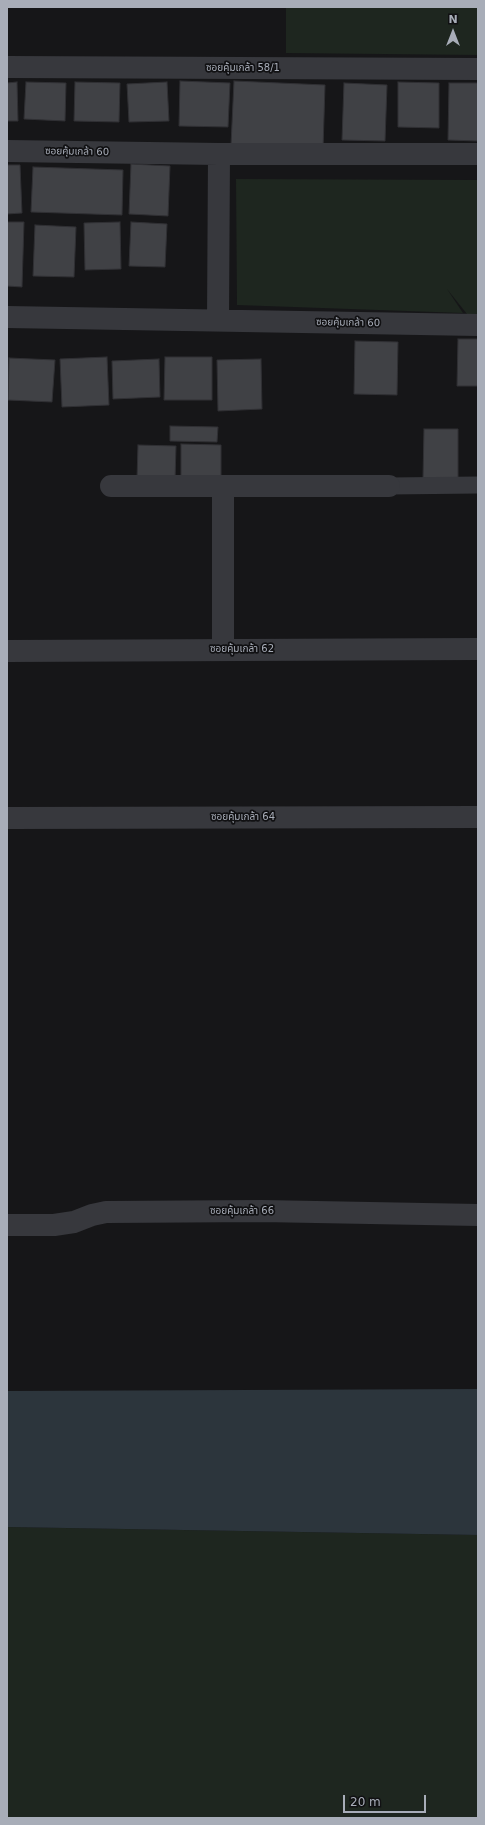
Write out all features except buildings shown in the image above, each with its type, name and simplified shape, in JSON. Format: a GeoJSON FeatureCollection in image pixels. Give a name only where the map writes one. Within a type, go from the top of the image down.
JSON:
{"type":"FeatureCollection","features":[{"type":"Feature","properties":{"kind":"street","name":"ซอยคุ้มเกล้า 58/1"},"geometry":{"type":"LineString","coordinates":[[7,67],[478,69]]}},
{"type":"Feature","properties":{"kind":"street","name":"ซอยคุ้มเกล้า 60"},"geometry":{"type":"LineString","coordinates":[[7,150],[219,154],[478,154]]}},
{"type":"Feature","properties":{"kind":"street"},"geometry":{"type":"LineString","coordinates":[[218,320],[219,154]]}},
{"type":"Feature","properties":{"kind":"street","name":"ซอยคุ้มเกล้า 60"},"geometry":{"type":"LineString","coordinates":[[7,317],[478,325]]}},
{"type":"Feature","properties":{"kind":"street"},"geometry":{"type":"LineString","coordinates":[[111,486],[389,486]]}},
{"type":"Feature","properties":{"kind":"street"},"geometry":{"type":"LineString","coordinates":[[222,486],[223,649]]}},
{"type":"Feature","properties":{"kind":"street","name":"ซอยคุ้มเกล้า 62"},"geometry":{"type":"LineString","coordinates":[[7,651],[478,649]]}},
{"type":"Feature","properties":{"kind":"street","name":"ซอยคุ้มเกล้า 64"},"geometry":{"type":"LineString","coordinates":[[7,818],[478,817]]}},
{"type":"Feature","properties":{"kind":"street","name":"ซอยคุ้มเกล้า 66"},"geometry":{"type":"LineString","coordinates":[[7,1225],[54,1225],[74,1222],[92,1215],[106,1212],[262,1211],[478,1216]]}},
{"type":"Feature","properties":{"kind":"lane"},"geometry":{"type":"LineString","coordinates":[[389,486],[478,485]]}},
{"type":"Feature","properties":{"kind":"shaded area"},"geometry":{"type":"Polygon","coordinates":[[[286,7],[478,7],[478,55],[286,53],[286,7]]]}},
{"type":"Feature","properties":{"kind":"shaded area"},"geometry":{"type":"Polygon","coordinates":[[[236,179],[478,180],[478,314],[467,314],[447,289],[463,313],[237,305],[236,179]]]}},
{"type":"Feature","properties":{"kind":"shaded area"},"geometry":{"type":"Polygon","coordinates":[[[478,1389],[478,1535],[7,1527],[7,1391],[478,1389]]]}},
{"type":"Feature","properties":{"kind":"shaded area"},"geometry":{"type":"Polygon","coordinates":[[[7,1527],[478,1535],[478,1818],[7,1818],[7,1527]]]}}]}
